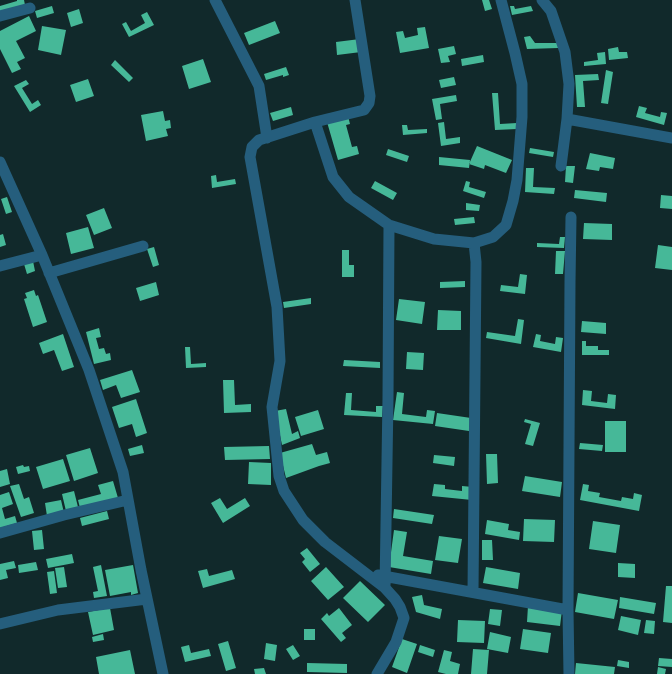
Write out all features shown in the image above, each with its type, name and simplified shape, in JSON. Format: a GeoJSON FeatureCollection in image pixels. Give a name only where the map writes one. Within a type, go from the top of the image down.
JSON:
{"type":"FeatureCollection","features":[{"type":"Feature","properties":{"kind":"street"},"geometry":{"type":"LineString","coordinates":[[215,0],[259,86],[267,138]]}},
{"type":"Feature","properties":{"kind":"street"},"geometry":{"type":"LineString","coordinates":[[355,0],[370,96],[369,103],[364,110],[314,122],[259,140],[252,147],[250,157],[277,307],[280,361],[272,407],[279,476],[284,490],[303,520],[325,542],[385,588],[400,607],[404,618],[396,642],[377,674]]}},
{"type":"Feature","properties":{"kind":"street"},"geometry":{"type":"LineString","coordinates":[[314,122],[333,177],[349,197],[389,225],[434,239],[474,243],[493,237],[506,225],[513,201],[517,180],[522,117],[522,84],[501,0]]}},
{"type":"Feature","properties":{"kind":"street"},"geometry":{"type":"LineString","coordinates":[[542,0],[551,11],[566,52],[569,84],[567,119],[561,166]]}},
{"type":"Feature","properties":{"kind":"street"},"geometry":{"type":"LineString","coordinates":[[0,16],[30,8]]}},
{"type":"Feature","properties":{"kind":"street"},"geometry":{"type":"LineString","coordinates":[[567,119],[672,138]]}},
{"type":"Feature","properties":{"kind":"street"},"geometry":{"type":"LineString","coordinates":[[0,162],[42,256],[89,370],[123,472],[163,674]]}},
{"type":"Feature","properties":{"kind":"street"},"geometry":{"type":"LineString","coordinates":[[569,674],[570,282],[572,217]]}},
{"type":"Feature","properties":{"kind":"street"},"geometry":{"type":"LineString","coordinates":[[385,588],[389,225]]}},
{"type":"Feature","properties":{"kind":"street"},"geometry":{"type":"LineString","coordinates":[[473,592],[476,262],[474,243]]}},
{"type":"Feature","properties":{"kind":"street"},"geometry":{"type":"LineString","coordinates":[[49,273],[143,246]]}},
{"type":"Feature","properties":{"kind":"street"},"geometry":{"type":"LineString","coordinates":[[0,266],[42,256]]}},
{"type":"Feature","properties":{"kind":"street"},"geometry":{"type":"LineString","coordinates":[[0,533],[128,500]]}},
{"type":"Feature","properties":{"kind":"street"},"geometry":{"type":"LineString","coordinates":[[365,573],[568,610]]}},
{"type":"Feature","properties":{"kind":"street"},"geometry":{"type":"LineString","coordinates":[[0,624],[58,610],[148,598]]}},
{"type":"Feature","properties":{"kind":"building"},"geometry":{"type":"Polygon","coordinates":[[[17,0],[24,0],[25,5],[0,12],[0,6],[17,0]]]}},
{"type":"Feature","properties":{"kind":"building"},"geometry":{"type":"Polygon","coordinates":[[[482,0],[489,0],[492,9],[485,11],[482,0]]]}},
{"type":"Feature","properties":{"kind":"building"},"geometry":{"type":"Polygon","coordinates":[[[52,6],[54,13],[37,18],[35,11],[52,6]]]}},
{"type":"Feature","properties":{"kind":"building"},"geometry":{"type":"Polygon","coordinates":[[[510,6],[514,6],[515,9],[531,6],[533,11],[512,15],[510,6]]]}},
{"type":"Feature","properties":{"kind":"building"},"geometry":{"type":"Polygon","coordinates":[[[79,9],[83,23],[71,27],[67,13],[79,9]]]}},
{"type":"Feature","properties":{"kind":"building"},"geometry":{"type":"Polygon","coordinates":[[[147,12],[154,25],[129,37],[122,24],[126,22],[131,31],[145,23],[141,15],[147,12]]]}},
{"type":"Feature","properties":{"kind":"building"},"geometry":{"type":"Polygon","coordinates":[[[29,16],[36,31],[16,41],[25,58],[17,62],[21,69],[12,73],[0,49],[0,31],[29,16]]]}},
{"type":"Feature","properties":{"kind":"building"},"geometry":{"type":"Polygon","coordinates":[[[275,21],[280,33],[249,45],[244,33],[275,21]]]}},
{"type":"Feature","properties":{"kind":"building"},"geometry":{"type":"Polygon","coordinates":[[[42,26],[66,30],[61,55],[38,50],[42,26]]]}},
{"type":"Feature","properties":{"kind":"building"},"geometry":{"type":"Polygon","coordinates":[[[425,27],[429,48],[400,53],[396,32],[403,31],[405,38],[418,35],[417,28],[425,27]]]}},
{"type":"Feature","properties":{"kind":"building"},"geometry":{"type":"Polygon","coordinates":[[[530,36],[535,43],[558,43],[558,48],[527,49],[524,37],[530,36]]]}},
{"type":"Feature","properties":{"kind":"building"},"geometry":{"type":"Polygon","coordinates":[[[360,39],[361,52],[337,55],[336,42],[360,39]]]}},
{"type":"Feature","properties":{"kind":"building"},"geometry":{"type":"Polygon","coordinates":[[[454,46],[456,54],[448,56],[450,62],[441,63],[438,49],[454,46]]]}},
{"type":"Feature","properties":{"kind":"building"},"geometry":{"type":"Polygon","coordinates":[[[618,47],[619,52],[627,52],[628,58],[609,60],[608,49],[618,47]]]}},
{"type":"Feature","properties":{"kind":"building"},"geometry":{"type":"Polygon","coordinates":[[[605,52],[606,64],[584,66],[584,62],[598,60],[597,53],[605,52]]]}},
{"type":"Feature","properties":{"kind":"building"},"geometry":{"type":"Polygon","coordinates":[[[483,55],[484,62],[462,66],[461,59],[483,55]]]}},
{"type":"Feature","properties":{"kind":"building"},"geometry":{"type":"Polygon","coordinates":[[[203,59],[211,82],[189,89],[182,66],[203,59]]]}},
{"type":"Feature","properties":{"kind":"building"},"geometry":{"type":"Polygon","coordinates":[[[115,60],[133,78],[129,82],[111,65],[115,60]]]}},
{"type":"Feature","properties":{"kind":"building"},"geometry":{"type":"Polygon","coordinates":[[[286,67],[289,75],[283,77],[283,75],[266,80],[264,74],[286,67]]]}},
{"type":"Feature","properties":{"kind":"building"},"geometry":{"type":"Polygon","coordinates":[[[606,70],[613,72],[608,104],[601,103],[606,70]]]}},
{"type":"Feature","properties":{"kind":"building"},"geometry":{"type":"Polygon","coordinates":[[[598,74],[599,80],[583,81],[585,107],[577,107],[575,75],[598,74]]]}},
{"type":"Feature","properties":{"kind":"building"},"geometry":{"type":"Polygon","coordinates":[[[454,77],[456,85],[441,88],[439,80],[454,77]]]}},
{"type":"Feature","properties":{"kind":"building"},"geometry":{"type":"Polygon","coordinates":[[[88,79],[94,96],[76,102],[70,85],[88,79]]]}},
{"type":"Feature","properties":{"kind":"building"},"geometry":{"type":"Polygon","coordinates":[[[26,80],[29,84],[22,88],[32,104],[38,100],[41,105],[30,112],[14,86],[26,80]]]}},
{"type":"Feature","properties":{"kind":"building"},"geometry":{"type":"Polygon","coordinates":[[[492,93],[498,93],[500,124],[517,123],[517,129],[495,130],[492,93]]]}},
{"type":"Feature","properties":{"kind":"building"},"geometry":{"type":"Polygon","coordinates":[[[456,95],[457,101],[440,104],[442,119],[436,120],[432,99],[456,95]]]}},
{"type":"Feature","properties":{"kind":"building"},"geometry":{"type":"Polygon","coordinates":[[[639,106],[647,108],[645,113],[660,117],[661,112],[667,113],[664,125],[636,117],[639,106]]]}},
{"type":"Feature","properties":{"kind":"building"},"geometry":{"type":"Polygon","coordinates":[[[291,107],[293,115],[273,121],[270,113],[291,107]]]}},
{"type":"Feature","properties":{"kind":"building"},"geometry":{"type":"Polygon","coordinates":[[[163,111],[165,121],[170,120],[171,128],[166,129],[168,136],[146,141],[141,115],[163,111]]]}},
{"type":"Feature","properties":{"kind":"building"},"geometry":{"type":"Polygon","coordinates":[[[348,116],[350,124],[346,125],[352,147],[357,146],[359,154],[338,160],[327,122],[348,116]]]}},
{"type":"Feature","properties":{"kind":"building"},"geometry":{"type":"Polygon","coordinates":[[[444,122],[446,139],[460,137],[460,143],[441,146],[438,123],[444,122]]]}},
{"type":"Feature","properties":{"kind":"building"},"geometry":{"type":"Polygon","coordinates":[[[402,125],[407,125],[408,130],[427,129],[427,133],[403,135],[402,125]]]}},
{"type":"Feature","properties":{"kind":"building"},"geometry":{"type":"Polygon","coordinates":[[[477,146],[512,160],[506,173],[485,165],[484,169],[469,164],[477,146]]]}},
{"type":"Feature","properties":{"kind":"building"},"geometry":{"type":"Polygon","coordinates":[[[530,148],[554,152],[553,157],[529,153],[530,148]]]}},
{"type":"Feature","properties":{"kind":"building"},"geometry":{"type":"Polygon","coordinates":[[[388,149],[409,156],[407,162],[386,155],[388,149]]]}},
{"type":"Feature","properties":{"kind":"building"},"geometry":{"type":"Polygon","coordinates":[[[590,153],[615,158],[613,169],[600,167],[599,171],[586,169],[590,153]]]}},
{"type":"Feature","properties":{"kind":"building"},"geometry":{"type":"Polygon","coordinates":[[[439,157],[470,160],[469,168],[439,165],[439,157]]]}},
{"type":"Feature","properties":{"kind":"building"},"geometry":{"type":"Polygon","coordinates":[[[566,166],[575,166],[573,183],[565,182],[566,166]]]}},
{"type":"Feature","properties":{"kind":"building"},"geometry":{"type":"Polygon","coordinates":[[[526,168],[534,168],[533,187],[555,188],[554,194],[525,192],[526,168]]]}},
{"type":"Feature","properties":{"kind":"building"},"geometry":{"type":"Polygon","coordinates":[[[216,175],[217,182],[235,179],[236,184],[212,188],[211,176],[216,175]]]}},
{"type":"Feature","properties":{"kind":"building"},"geometry":{"type":"Polygon","coordinates":[[[375,181],[397,193],[393,200],[371,188],[375,181]]]}},
{"type":"Feature","properties":{"kind":"building"},"geometry":{"type":"Polygon","coordinates":[[[466,181],[470,182],[469,187],[486,192],[484,198],[463,191],[466,181]]]}},
{"type":"Feature","properties":{"kind":"building"},"geometry":{"type":"Polygon","coordinates":[[[575,190],[607,193],[606,202],[574,198],[575,190]]]}},
{"type":"Feature","properties":{"kind":"building"},"geometry":{"type":"Polygon","coordinates":[[[661,195],[672,196],[672,209],[660,208],[661,195]]]}},
{"type":"Feature","properties":{"kind":"building"},"geometry":{"type":"Polygon","coordinates":[[[7,197],[12,212],[6,214],[1,199],[7,197]]]}},
{"type":"Feature","properties":{"kind":"building"},"geometry":{"type":"Polygon","coordinates":[[[466,203],[480,205],[479,211],[466,210],[466,203]]]}},
{"type":"Feature","properties":{"kind":"building"},"geometry":{"type":"Polygon","coordinates":[[[104,208],[112,228],[94,235],[86,215],[104,208]]]}},
{"type":"Feature","properties":{"kind":"building"},"geometry":{"type":"Polygon","coordinates":[[[474,217],[475,223],[455,225],[454,219],[474,217]]]}},
{"type":"Feature","properties":{"kind":"building"},"geometry":{"type":"Polygon","coordinates":[[[584,223],[612,224],[612,240],[583,239],[584,223]]]}},
{"type":"Feature","properties":{"kind":"building"},"geometry":{"type":"Polygon","coordinates":[[[88,227],[94,248],[71,254],[66,233],[88,227]]]}},
{"type":"Feature","properties":{"kind":"building"},"geometry":{"type":"Polygon","coordinates":[[[3,234],[6,245],[0,247],[0,235],[3,234]]]}},
{"type":"Feature","properties":{"kind":"building"},"geometry":{"type":"Polygon","coordinates":[[[560,237],[565,237],[564,248],[537,247],[537,243],[559,244],[560,237]]]}},
{"type":"Feature","properties":{"kind":"building"},"geometry":{"type":"Polygon","coordinates":[[[658,245],[672,247],[672,270],[655,268],[658,245]]]}},
{"type":"Feature","properties":{"kind":"building"},"geometry":{"type":"Polygon","coordinates":[[[154,247],[159,265],[153,267],[147,249],[154,247]]]}},
{"type":"Feature","properties":{"kind":"building"},"geometry":{"type":"Polygon","coordinates":[[[342,250],[349,250],[349,265],[354,265],[354,277],[342,277],[342,250]]]}},
{"type":"Feature","properties":{"kind":"building"},"geometry":{"type":"Polygon","coordinates":[[[556,251],[565,251],[563,274],[555,274],[556,251]]]}},
{"type":"Feature","properties":{"kind":"building"},"geometry":{"type":"Polygon","coordinates":[[[33,261],[35,271],[27,274],[24,264],[33,261]]]}},
{"type":"Feature","properties":{"kind":"building"},"geometry":{"type":"Polygon","coordinates":[[[520,274],[527,275],[525,294],[500,291],[501,285],[518,287],[520,274]]]}},
{"type":"Feature","properties":{"kind":"building"},"geometry":{"type":"Polygon","coordinates":[[[465,281],[465,287],[440,288],[440,282],[465,281]]]}},
{"type":"Feature","properties":{"kind":"building"},"geometry":{"type":"Polygon","coordinates":[[[156,282],[159,295],[140,301],[136,288],[156,282]]]}},
{"type":"Feature","properties":{"kind":"building"},"geometry":{"type":"Polygon","coordinates":[[[34,290],[36,296],[38,295],[47,322],[33,327],[24,299],[27,298],[25,293],[34,290]]]}},
{"type":"Feature","properties":{"kind":"building"},"geometry":{"type":"Polygon","coordinates":[[[311,298],[311,304],[284,308],[283,302],[311,298]]]}},
{"type":"Feature","properties":{"kind":"building"},"geometry":{"type":"Polygon","coordinates":[[[399,299],[425,302],[422,324],[396,320],[399,299]]]}},
{"type":"Feature","properties":{"kind":"building"},"geometry":{"type":"Polygon","coordinates":[[[438,310],[461,311],[461,330],[437,330],[438,310]]]}},
{"type":"Feature","properties":{"kind":"building"},"geometry":{"type":"Polygon","coordinates":[[[518,319],[524,320],[521,344],[486,338],[487,332],[515,336],[518,319]]]}},
{"type":"Feature","properties":{"kind":"building"},"geometry":{"type":"Polygon","coordinates":[[[582,321],[606,323],[606,334],[581,332],[582,321]]]}},
{"type":"Feature","properties":{"kind":"building"},"geometry":{"type":"Polygon","coordinates":[[[99,328],[101,337],[96,338],[99,349],[104,348],[106,354],[110,353],[111,360],[94,364],[86,332],[99,328]]]}},
{"type":"Feature","properties":{"kind":"building"},"geometry":{"type":"Polygon","coordinates":[[[63,334],[74,367],[62,371],[54,350],[43,354],[39,343],[63,334]]]}},
{"type":"Feature","properties":{"kind":"building"},"geometry":{"type":"Polygon","coordinates":[[[536,334],[541,335],[540,341],[555,344],[556,337],[563,338],[561,352],[533,347],[536,334]]]}},
{"type":"Feature","properties":{"kind":"building"},"geometry":{"type":"Polygon","coordinates":[[[582,341],[586,341],[586,346],[598,346],[598,350],[609,350],[609,355],[582,355],[582,341]]]}},
{"type":"Feature","properties":{"kind":"building"},"geometry":{"type":"Polygon","coordinates":[[[185,347],[190,347],[191,364],[206,363],[206,367],[186,368],[185,347]]]}},
{"type":"Feature","properties":{"kind":"building"},"geometry":{"type":"Polygon","coordinates":[[[407,352],[424,353],[423,370],[406,369],[407,352]]]}},
{"type":"Feature","properties":{"kind":"building"},"geometry":{"type":"Polygon","coordinates":[[[344,360],[380,362],[380,368],[343,366],[344,360]]]}},
{"type":"Feature","properties":{"kind":"building"},"geometry":{"type":"Polygon","coordinates":[[[132,370],[140,392],[121,398],[116,385],[103,390],[100,380],[132,370]]]}},
{"type":"Feature","properties":{"kind":"building"},"geometry":{"type":"Polygon","coordinates":[[[223,380],[234,380],[235,405],[251,404],[251,412],[224,413],[223,380]]]}},
{"type":"Feature","properties":{"kind":"building"},"geometry":{"type":"Polygon","coordinates":[[[583,390],[592,391],[591,401],[607,403],[608,394],[616,395],[615,409],[582,405],[583,390]]]}},
{"type":"Feature","properties":{"kind":"building"},"geometry":{"type":"Polygon","coordinates":[[[397,392],[404,393],[402,414],[426,417],[427,410],[435,411],[433,424],[393,420],[397,392]]]}},
{"type":"Feature","properties":{"kind":"building"},"geometry":{"type":"Polygon","coordinates":[[[346,393],[352,393],[351,410],[376,412],[376,406],[383,406],[382,417],[344,415],[346,393]]]}},
{"type":"Feature","properties":{"kind":"building"},"geometry":{"type":"Polygon","coordinates":[[[136,399],[147,433],[136,437],[132,424],[119,428],[112,407],[136,399]]]}},
{"type":"Feature","properties":{"kind":"building"},"geometry":{"type":"Polygon","coordinates":[[[286,409],[292,434],[298,431],[300,438],[282,445],[275,411],[286,409]]]}},
{"type":"Feature","properties":{"kind":"building"},"geometry":{"type":"Polygon","coordinates":[[[318,410],[324,429],[301,436],[295,417],[318,410]]]}},
{"type":"Feature","properties":{"kind":"building"},"geometry":{"type":"Polygon","coordinates":[[[437,413],[471,418],[469,431],[435,426],[437,413]]]}},
{"type":"Feature","properties":{"kind":"building"},"geometry":{"type":"Polygon","coordinates":[[[525,419],[540,423],[533,446],[525,444],[531,424],[524,422],[525,419]]]}},
{"type":"Feature","properties":{"kind":"building"},"geometry":{"type":"Polygon","coordinates":[[[605,421],[626,421],[626,452],[605,452],[605,421]]]}},
{"type":"Feature","properties":{"kind":"building"},"geometry":{"type":"Polygon","coordinates":[[[580,443],[603,445],[602,451],[579,449],[580,443]]]}},
{"type":"Feature","properties":{"kind":"building"},"geometry":{"type":"Polygon","coordinates":[[[312,444],[316,455],[327,452],[330,463],[286,478],[280,453],[312,444]]]}},
{"type":"Feature","properties":{"kind":"building"},"geometry":{"type":"Polygon","coordinates":[[[142,445],[144,453],[130,456],[128,449],[142,445]]]}},
{"type":"Feature","properties":{"kind":"building"},"geometry":{"type":"Polygon","coordinates":[[[269,446],[270,459],[225,460],[224,447],[269,446]]]}},
{"type":"Feature","properties":{"kind":"building"},"geometry":{"type":"Polygon","coordinates":[[[90,448],[98,473],[74,481],[66,455],[90,448]]]}},
{"type":"Feature","properties":{"kind":"building"},"geometry":{"type":"Polygon","coordinates":[[[486,454],[497,454],[498,483],[487,484],[486,454]]]}},
{"type":"Feature","properties":{"kind":"building"},"geometry":{"type":"Polygon","coordinates":[[[434,455],[455,457],[454,466],[433,463],[434,455]]]}},
{"type":"Feature","properties":{"kind":"building"},"geometry":{"type":"Polygon","coordinates":[[[63,459],[70,481],[43,489],[36,467],[63,459]]]}},
{"type":"Feature","properties":{"kind":"building"},"geometry":{"type":"Polygon","coordinates":[[[249,462],[271,463],[271,485],[248,484],[249,462]]]}},
{"type":"Feature","properties":{"kind":"building"},"geometry":{"type":"Polygon","coordinates":[[[23,465],[24,467],[29,466],[30,471],[18,474],[16,467],[23,465]]]}},
{"type":"Feature","properties":{"kind":"building"},"geometry":{"type":"Polygon","coordinates":[[[7,469],[10,484],[0,487],[0,471],[7,469]]]}},
{"type":"Feature","properties":{"kind":"building"},"geometry":{"type":"Polygon","coordinates":[[[525,476],[562,482],[560,497],[522,491],[525,476]]]}},
{"type":"Feature","properties":{"kind":"building"},"geometry":{"type":"Polygon","coordinates":[[[113,481],[118,498],[80,508],[78,500],[101,494],[98,485],[113,481]]]}},
{"type":"Feature","properties":{"kind":"building"},"geometry":{"type":"Polygon","coordinates":[[[19,484],[24,499],[29,497],[34,513],[21,517],[10,486],[19,484]]]}},
{"type":"Feature","properties":{"kind":"building"},"geometry":{"type":"Polygon","coordinates":[[[434,484],[445,485],[445,489],[462,491],[462,486],[473,487],[472,500],[432,496],[434,484]]]}},
{"type":"Feature","properties":{"kind":"building"},"geometry":{"type":"Polygon","coordinates":[[[583,484],[589,485],[588,491],[600,493],[599,497],[621,501],[622,497],[633,499],[634,493],[642,495],[639,511],[580,500],[583,484]]]}},
{"type":"Feature","properties":{"kind":"building"},"geometry":{"type":"Polygon","coordinates":[[[74,491],[78,507],[66,511],[62,494],[74,491]]]}},
{"type":"Feature","properties":{"kind":"building"},"geometry":{"type":"Polygon","coordinates":[[[9,492],[13,504],[2,508],[5,519],[15,516],[17,523],[0,528],[0,495],[9,492]]]}},
{"type":"Feature","properties":{"kind":"building"},"geometry":{"type":"Polygon","coordinates":[[[220,498],[227,509],[245,498],[250,506],[223,523],[211,503],[220,498]]]}},
{"type":"Feature","properties":{"kind":"building"},"geometry":{"type":"Polygon","coordinates":[[[61,500],[64,513],[47,516],[45,503],[61,500]]]}},
{"type":"Feature","properties":{"kind":"building"},"geometry":{"type":"Polygon","coordinates":[[[394,509],[434,515],[432,524],[393,518],[394,509]]]}},
{"type":"Feature","properties":{"kind":"building"},"geometry":{"type":"Polygon","coordinates":[[[107,511],[109,519],[82,526],[80,518],[107,511]]]}},
{"type":"Feature","properties":{"kind":"building"},"geometry":{"type":"Polygon","coordinates":[[[524,519],[555,520],[554,542],[523,541],[524,519]]]}},
{"type":"Feature","properties":{"kind":"building"},"geometry":{"type":"Polygon","coordinates":[[[487,520],[509,524],[508,530],[520,532],[519,540],[485,534],[487,520]]]}},
{"type":"Feature","properties":{"kind":"building"},"geometry":{"type":"Polygon","coordinates":[[[593,521],[620,525],[616,553],[589,549],[593,521]]]}},
{"type":"Feature","properties":{"kind":"building"},"geometry":{"type":"Polygon","coordinates":[[[42,530],[44,549],[34,550],[32,531],[42,530]]]}},
{"type":"Feature","properties":{"kind":"building"},"geometry":{"type":"Polygon","coordinates":[[[394,530],[407,532],[403,556],[433,561],[431,574],[389,567],[394,530]]]}},
{"type":"Feature","properties":{"kind":"building"},"geometry":{"type":"Polygon","coordinates":[[[439,536],[462,539],[458,563],[435,560],[439,536]]]}},
{"type":"Feature","properties":{"kind":"building"},"geometry":{"type":"Polygon","coordinates":[[[482,540],[492,540],[493,560],[482,560],[482,540]]]}},
{"type":"Feature","properties":{"kind":"building"},"geometry":{"type":"Polygon","coordinates":[[[307,548],[320,564],[310,572],[302,562],[305,559],[300,553],[307,548]]]}},
{"type":"Feature","properties":{"kind":"building"},"geometry":{"type":"Polygon","coordinates":[[[72,554],[74,563],[48,568],[46,559],[72,554]]]}},
{"type":"Feature","properties":{"kind":"building"},"geometry":{"type":"Polygon","coordinates":[[[14,561],[16,568],[6,570],[8,578],[0,580],[0,564],[14,561]]]}},
{"type":"Feature","properties":{"kind":"building"},"geometry":{"type":"Polygon","coordinates":[[[36,562],[38,570],[19,573],[18,565],[36,562]]]}},
{"type":"Feature","properties":{"kind":"building"},"geometry":{"type":"Polygon","coordinates":[[[618,563],[635,564],[635,578],[618,577],[618,563]]]}},
{"type":"Feature","properties":{"kind":"building"},"geometry":{"type":"Polygon","coordinates":[[[101,565],[107,596],[94,598],[93,592],[98,591],[93,567],[101,565]]]}},
{"type":"Feature","properties":{"kind":"building"},"geometry":{"type":"Polygon","coordinates":[[[133,565],[138,593],[131,595],[131,592],[110,596],[105,570],[133,565]]]}},
{"type":"Feature","properties":{"kind":"building"},"geometry":{"type":"Polygon","coordinates":[[[64,567],[67,587],[58,588],[55,568],[64,567]]]}},
{"type":"Feature","properties":{"kind":"building"},"geometry":{"type":"Polygon","coordinates":[[[326,567],[344,587],[328,600],[311,581],[326,567]]]}},
{"type":"Feature","properties":{"kind":"building"},"geometry":{"type":"Polygon","coordinates":[[[486,567],[520,573],[518,589],[483,583],[486,567]]]}},
{"type":"Feature","properties":{"kind":"building"},"geometry":{"type":"Polygon","coordinates":[[[207,569],[209,576],[232,570],[235,579],[203,588],[198,571],[207,569]]]}},
{"type":"Feature","properties":{"kind":"building"},"geometry":{"type":"Polygon","coordinates":[[[54,571],[57,593],[50,594],[47,572],[54,571]]]}},
{"type":"Feature","properties":{"kind":"building"},"geometry":{"type":"Polygon","coordinates":[[[360,581],[385,605],[368,622],[343,598],[360,581]]]}},
{"type":"Feature","properties":{"kind":"building"},"geometry":{"type":"Polygon","coordinates":[[[666,586],[672,586],[672,623],[663,622],[666,586]]]}},
{"type":"Feature","properties":{"kind":"building"},"geometry":{"type":"Polygon","coordinates":[[[578,593],[618,600],[614,619],[575,612],[578,593]]]}},
{"type":"Feature","properties":{"kind":"building"},"geometry":{"type":"Polygon","coordinates":[[[422,595],[424,605],[442,609],[440,619],[416,612],[412,597],[422,595]]]}},
{"type":"Feature","properties":{"kind":"building"},"geometry":{"type":"Polygon","coordinates":[[[620,597],[656,603],[654,614],[619,608],[620,597]]]}},
{"type":"Feature","properties":{"kind":"building"},"geometry":{"type":"Polygon","coordinates":[[[528,606],[562,610],[560,626],[527,622],[528,606]]]}},
{"type":"Feature","properties":{"kind":"building"},"geometry":{"type":"Polygon","coordinates":[[[110,608],[114,630],[93,635],[88,612],[110,608]]]}},
{"type":"Feature","properties":{"kind":"building"},"geometry":{"type":"Polygon","coordinates":[[[339,608],[352,625],[342,633],[346,638],[341,642],[321,619],[327,613],[329,616],[339,608]]]}},
{"type":"Feature","properties":{"kind":"building"},"geometry":{"type":"Polygon","coordinates":[[[490,609],[502,610],[500,626],[488,624],[490,609]]]}},
{"type":"Feature","properties":{"kind":"building"},"geometry":{"type":"Polygon","coordinates":[[[621,616],[641,620],[638,635],[618,630],[621,616]]]}},
{"type":"Feature","properties":{"kind":"building"},"geometry":{"type":"Polygon","coordinates":[[[458,620],[485,621],[484,643],[457,642],[458,620]]]}},
{"type":"Feature","properties":{"kind":"building"},"geometry":{"type":"Polygon","coordinates":[[[646,620],[655,621],[654,634],[644,633],[646,620]]]}},
{"type":"Feature","properties":{"kind":"building"},"geometry":{"type":"Polygon","coordinates":[[[304,629],[315,629],[315,640],[304,640],[304,629]]]}},
{"type":"Feature","properties":{"kind":"building"},"geometry":{"type":"Polygon","coordinates":[[[523,629],[551,633],[548,653],[520,649],[523,629]]]}},
{"type":"Feature","properties":{"kind":"building"},"geometry":{"type":"Polygon","coordinates":[[[490,632],[511,637],[508,653],[487,649],[490,632]]]}},
{"type":"Feature","properties":{"kind":"building"},"geometry":{"type":"Polygon","coordinates":[[[103,634],[104,640],[93,642],[92,637],[103,634]]]}},
{"type":"Feature","properties":{"kind":"building"},"geometry":{"type":"Polygon","coordinates":[[[402,639],[417,644],[407,673],[392,667],[402,639]]]}},
{"type":"Feature","properties":{"kind":"building"},"geometry":{"type":"Polygon","coordinates":[[[228,641],[236,668],[226,671],[218,644],[228,641]]]}},
{"type":"Feature","properties":{"kind":"building"},"geometry":{"type":"Polygon","coordinates":[[[266,643],[277,645],[275,661],[264,659],[266,643]]]}},
{"type":"Feature","properties":{"kind":"building"},"geometry":{"type":"Polygon","coordinates":[[[189,645],[191,653],[209,649],[211,656],[185,662],[181,647],[189,645]]]}},
{"type":"Feature","properties":{"kind":"building"},"geometry":{"type":"Polygon","coordinates":[[[293,645],[300,656],[293,660],[286,649],[293,645]]]}},
{"type":"Feature","properties":{"kind":"building"},"geometry":{"type":"Polygon","coordinates":[[[420,645],[435,650],[433,657],[418,652],[420,645]]]}},
{"type":"Feature","properties":{"kind":"building"},"geometry":{"type":"Polygon","coordinates":[[[473,649],[489,650],[487,674],[471,674],[473,649]]]}},
{"type":"Feature","properties":{"kind":"building"},"geometry":{"type":"Polygon","coordinates":[[[130,650],[135,674],[99,674],[96,657],[130,650]]]}},
{"type":"Feature","properties":{"kind":"building"},"geometry":{"type":"Polygon","coordinates":[[[444,650],[452,652],[450,661],[460,664],[458,674],[438,672],[444,650]]]}},
{"type":"Feature","properties":{"kind":"building"},"geometry":{"type":"Polygon","coordinates":[[[659,658],[672,659],[672,667],[658,666],[659,658]]]}},
{"type":"Feature","properties":{"kind":"building"},"geometry":{"type":"Polygon","coordinates":[[[618,660],[629,662],[629,668],[617,666],[618,660]]]}},
{"type":"Feature","properties":{"kind":"building"},"geometry":{"type":"Polygon","coordinates":[[[307,663],[347,664],[347,673],[307,672],[307,663]]]}},
{"type":"Feature","properties":{"kind":"building"},"geometry":{"type":"Polygon","coordinates":[[[576,663],[615,667],[614,674],[575,674],[576,663]]]}},
{"type":"Feature","properties":{"kind":"building"},"geometry":{"type":"Polygon","coordinates":[[[658,667],[666,669],[665,674],[657,674],[658,667]]]}},
{"type":"Feature","properties":{"kind":"building"},"geometry":{"type":"Polygon","coordinates":[[[264,668],[266,674],[255,674],[254,669],[264,668]]]}}]}
